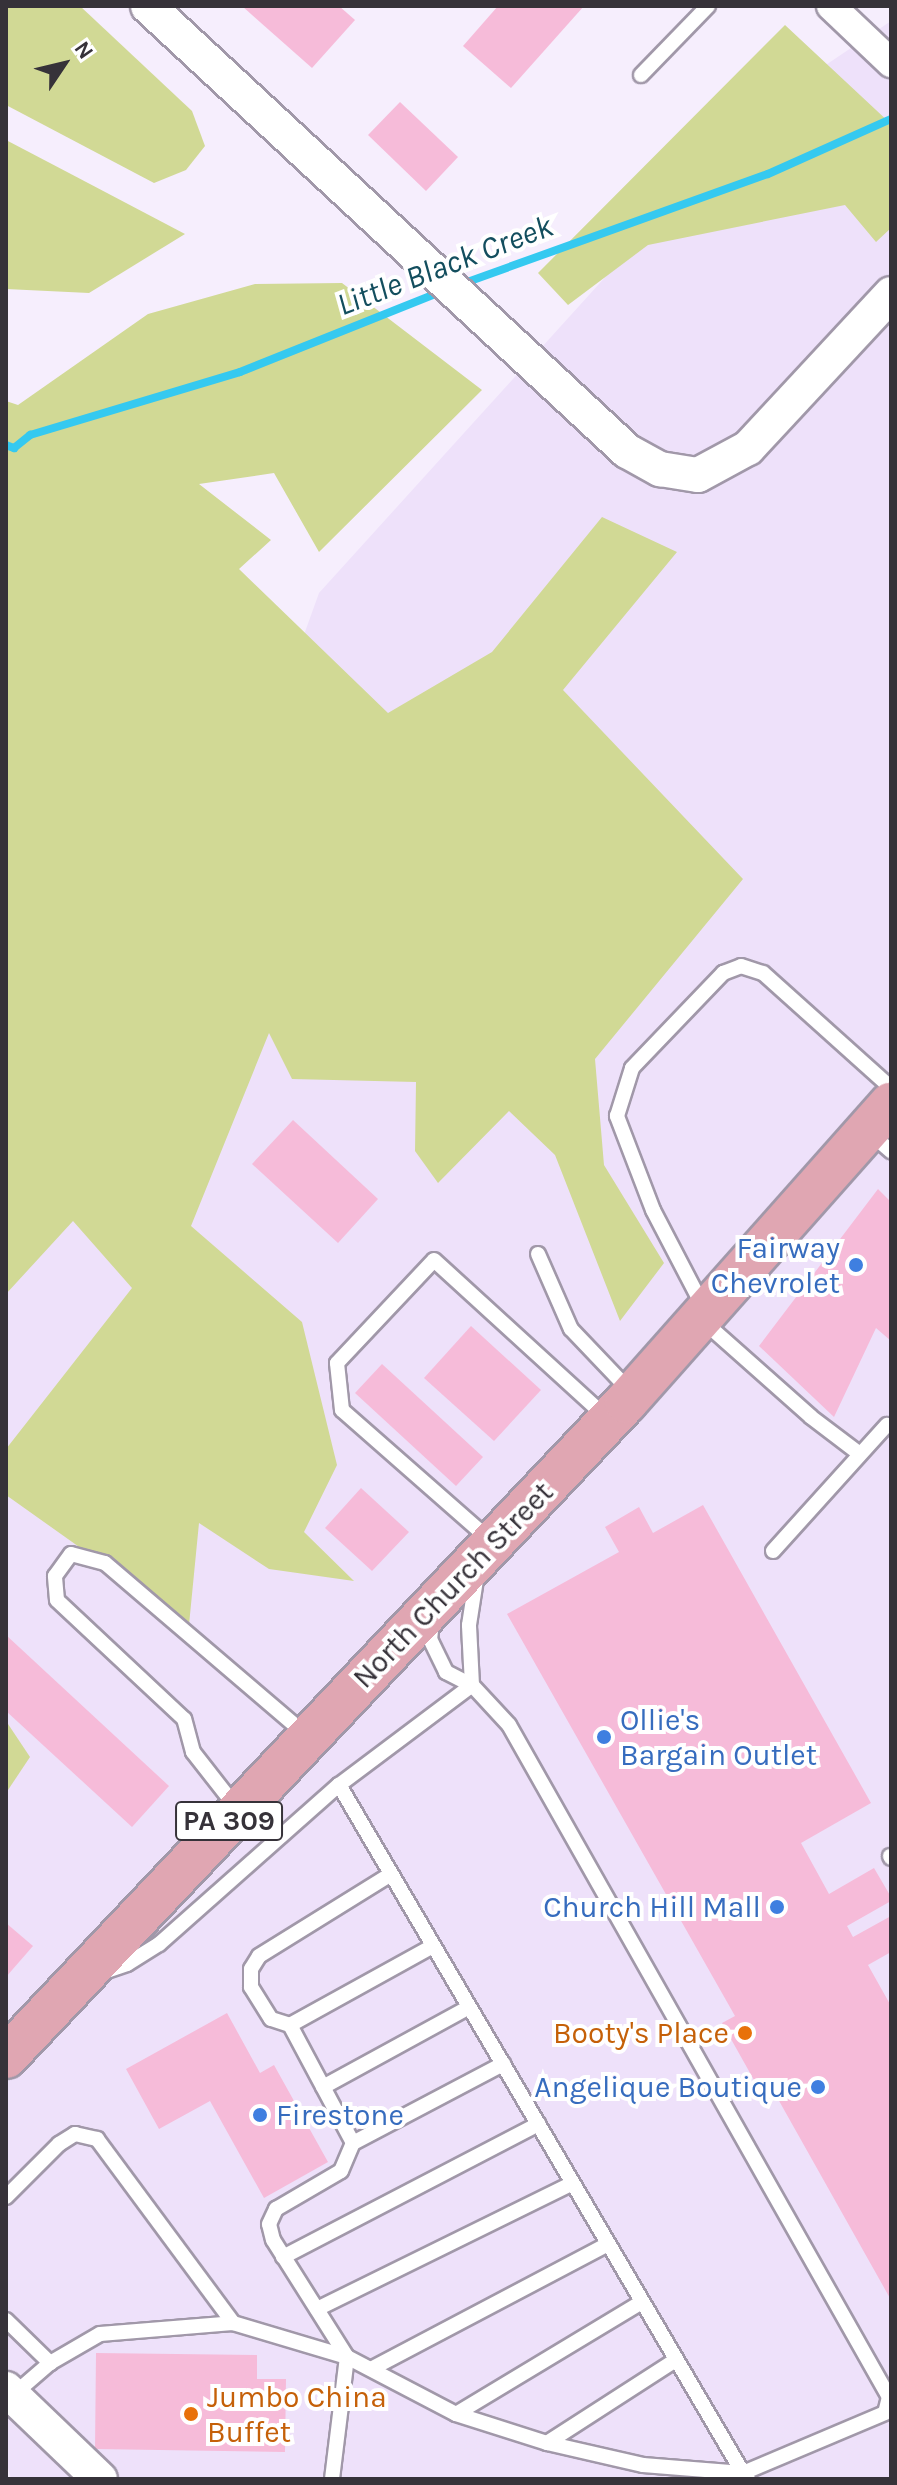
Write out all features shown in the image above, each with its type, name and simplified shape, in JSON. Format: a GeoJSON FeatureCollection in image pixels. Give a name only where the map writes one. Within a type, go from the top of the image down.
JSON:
{"type":"FeatureCollection","features":[{"type":"Feature","properties":{"kind":"main road","name":"North Church Street"},"geometry":{"type":"LineString","coordinates":[[6,2057],[623,1405],[703,1314],[883,1128]]}},
{"type":"Feature","properties":{"kind":"street"},"geometry":{"type":"LineString","coordinates":[[148,6],[627,451],[660,469],[698,475],[748,448],[891,294]]}},
{"type":"Feature","properties":{"kind":"street"},"geometry":{"type":"LineString","coordinates":[[831,6],[891,63]]}},
{"type":"Feature","properties":{"kind":"street"},"geometry":{"type":"LineString","coordinates":[[9,2392],[100,2479]]}},
{"type":"Feature","properties":{"kind":"lane"},"geometry":{"type":"LineString","coordinates":[[641,75],[708,6]]}},
{"type":"Feature","properties":{"kind":"lane"},"geometry":{"type":"LineString","coordinates":[[860,1454],[811,1417],[703,1314],[653,1210],[617,1116],[632,1068],[723,973],[741,966],[763,973],[891,1088]]}},
{"type":"Feature","properties":{"kind":"lane"},"geometry":{"type":"LineString","coordinates":[[538,1254],[571,1329],[623,1405]]}},
{"type":"Feature","properties":{"kind":"lane"},"geometry":{"type":"LineString","coordinates":[[472,1685],[469,1625],[472,1586],[500,1536],[342,1410],[337,1363],[434,1260],[623,1405]]}},
{"type":"Feature","properties":{"kind":"lane"},"geometry":{"type":"LineString","coordinates":[[773,1551],[890,1425]]}},
{"type":"Feature","properties":{"kind":"lane"},"geometry":{"type":"LineString","coordinates":[[239,1811],[193,1752],[184,1719],[57,1600],[55,1576],[71,1554],[105,1563],[308,1737]]}},
{"type":"Feature","properties":{"kind":"lane"},"geometry":{"type":"LineString","coordinates":[[9,2392],[50,2363],[100,2334],[233,2323],[347,2357],[456,2414],[547,2443],[643,2465],[745,2476],[885,2413],[889,2397],[509,1725],[472,1685],[446,1672],[430,1639],[434,1604]]}},
{"type":"Feature","properties":{"kind":"lane"},"geometry":{"type":"LineString","coordinates":[[79,1980],[127,1964],[159,1944],[339,1785],[472,1685]]}},
{"type":"Feature","properties":{"kind":"lane"},"geometry":{"type":"LineString","coordinates":[[339,1785],[674,2361],[745,2476]]}},
{"type":"Feature","properties":{"kind":"lane"},"geometry":{"type":"LineString","coordinates":[[353,2143],[290,2025],[271,2019],[251,1987],[251,1969],[259,1956],[391,1874]]}},
{"type":"Feature","properties":{"kind":"lane"},"geometry":{"type":"LineString","coordinates":[[290,2025],[433,1946]]}},
{"type":"Feature","properties":{"kind":"lane"},"geometry":{"type":"LineString","coordinates":[[323,2087],[469,2007]]}},
{"type":"Feature","properties":{"kind":"lane"},"geometry":{"type":"LineString","coordinates":[[332,2479],[347,2357],[273,2240],[269,2224],[276,2209],[341,2171],[353,2143],[503,2064]]}},
{"type":"Feature","properties":{"kind":"lane"},"geometry":{"type":"LineString","coordinates":[[283,2257],[538,2124]]}},
{"type":"Feature","properties":{"kind":"lane"},"geometry":{"type":"LineString","coordinates":[[6,2197],[59,2144],[75,2134],[97,2139],[233,2323]]}},
{"type":"Feature","properties":{"kind":"lane"},"geometry":{"type":"LineString","coordinates":[[317,2309],[571,2184]]}},
{"type":"Feature","properties":{"kind":"lane"},"geometry":{"type":"LineString","coordinates":[[371,2369],[608,2244]]}},
{"type":"Feature","properties":{"kind":"lane"},"geometry":{"type":"LineString","coordinates":[[456,2414],[642,2302]]}},
{"type":"Feature","properties":{"kind":"lane"},"geometry":{"type":"LineString","coordinates":[[6,2320],[50,2363]]}},
{"type":"Feature","properties":{"kind":"lane"},"geometry":{"type":"LineString","coordinates":[[547,2443],[674,2361]]}},
{"type":"Feature","properties":{"kind":"shaded area"},"geometry":{"type":"Polygon","coordinates":[[[891,21],[891,2479],[11,2479],[6,2460],[6,1277],[162,1029],[319,593],[753,114],[891,21]]]}},
{"type":"Feature","properties":{"kind":"green space"},"geometry":{"type":"Polygon","coordinates":[[[6,6],[80,6],[192,111],[205,146],[186,170],[154,183],[6,105],[6,6]]]}},
{"type":"Feature","properties":{"kind":"green space"},"geometry":{"type":"Polygon","coordinates":[[[785,25],[891,124],[891,228],[876,242],[845,205],[648,245],[568,305],[538,273],[785,25]]]}},
{"type":"Feature","properties":{"kind":"green space"},"geometry":{"type":"Polygon","coordinates":[[[6,140],[185,234],[89,293],[6,289],[6,140]]]}},
{"type":"Feature","properties":{"kind":"green space"},"geometry":{"type":"Polygon","coordinates":[[[342,283],[482,390],[319,552],[274,473],[199,484],[271,540],[239,569],[388,713],[492,652],[602,517],[677,552],[563,690],[743,879],[595,1059],[604,1165],[664,1263],[620,1321],[555,1155],[509,1111],[438,1183],[415,1151],[416,1082],[292,1079],[269,1033],[191,1226],[302,1322],[337,1465],[304,1532],[354,1581],[269,1569],[199,1523],[189,1625],[6,1495],[6,1449],[132,1288],[73,1221],[6,1294],[6,401],[18,405],[148,314],[255,284],[342,283]]]}},
{"type":"Feature","properties":{"kind":"green space"},"geometry":{"type":"Polygon","coordinates":[[[6,1721],[30,1757],[6,1793],[6,1721]]]}},
{"type":"Feature","properties":{"kind":"building"},"geometry":{"type":"Polygon","coordinates":[[[242,6],[339,6],[355,20],[312,68],[242,6]]]}},
{"type":"Feature","properties":{"kind":"building"},"geometry":{"type":"Polygon","coordinates":[[[498,6],[584,6],[511,88],[463,46],[498,6]]]}},
{"type":"Feature","properties":{"kind":"building"},"geometry":{"type":"Polygon","coordinates":[[[400,102],[458,157],[426,191],[368,135],[400,102]]]}},
{"type":"Feature","properties":{"kind":"building"},"geometry":{"type":"Polygon","coordinates":[[[293,1120],[378,1199],[338,1243],[252,1164],[293,1120]]]}},
{"type":"Feature","properties":{"kind":"building","name":"Fairway Chevrolet"},"geometry":{"type":"Polygon","coordinates":[[[878,1189],[891,1202],[891,1341],[876,1328],[834,1417],[759,1346],[878,1189]]]}},
{"type":"Feature","properties":{"kind":"building"},"geometry":{"type":"Polygon","coordinates":[[[471,1326],[541,1390],[494,1441],[424,1378],[471,1326]]]}},
{"type":"Feature","properties":{"kind":"building"},"geometry":{"type":"Polygon","coordinates":[[[382,1364],[483,1457],[456,1486],[355,1393],[382,1364]]]}},
{"type":"Feature","properties":{"kind":"building"},"geometry":{"type":"Polygon","coordinates":[[[361,1488],[409,1532],[372,1571],[325,1528],[361,1488]]]}},
{"type":"Feature","properties":{"kind":"building","name":"Church Hill Mall"},"geometry":{"type":"Polygon","coordinates":[[[703,1505],[871,1803],[801,1843],[829,1894],[874,1868],[891,1897],[891,1901],[847,1926],[853,1937],[891,1916],[891,1952],[868,1965],[891,2006],[891,2300],[769,2083],[759,2089],[722,2023],[735,2016],[507,1614],[619,1552],[605,1527],[639,1507],[653,1533],[703,1505]]]}},
{"type":"Feature","properties":{"kind":"building"},"geometry":{"type":"Polygon","coordinates":[[[6,1635],[169,1786],[132,1827],[6,1711],[6,1635]]]}},
{"type":"Feature","properties":{"kind":"building"},"geometry":{"type":"Polygon","coordinates":[[[6,1923],[33,1946],[6,1977],[6,1923]]]}},
{"type":"Feature","properties":{"kind":"building","name":"Firestone"},"geometry":{"type":"Polygon","coordinates":[[[227,2013],[260,2073],[274,2065],[328,2162],[264,2198],[210,2101],[159,2129],[126,2069],[227,2013]]]}},
{"type":"Feature","properties":{"kind":"building","name":"Jumbo China Buffet"},"geometry":{"type":"Polygon","coordinates":[[[96,2353],[257,2355],[257,2379],[286,2379],[285,2452],[95,2449],[96,2353]]]}},
{"type":"Feature","properties":{"kind":"waterway","name":"Little Black Creek"},"geometry":{"type":"LineString","coordinates":[[459,285],[768,174],[891,119]]}},
{"type":"Feature","properties":{"kind":"waterway","name":"Little Black Creek"},"geometry":{"type":"LineString","coordinates":[[6,445],[14,448],[30,435],[240,372],[443,291]]}},
{"type":"Feature","properties":{"kind":"place","name":"Fairway Chevrolet"},"geometry":{"type":"Point","coordinates":[856,1265]}},
{"type":"Feature","properties":{"kind":"place","name":"Ollie's Bargain Outlet"},"geometry":{"type":"Point","coordinates":[604,1737]}},
{"type":"Feature","properties":{"kind":"place","name":"Church Hill Mall"},"geometry":{"type":"Point","coordinates":[777,1907]}},
{"type":"Feature","properties":{"kind":"place","name":"Booty's Place"},"geometry":{"type":"Point","coordinates":[745,2033]}},
{"type":"Feature","properties":{"kind":"place","name":"Angelique Boutique"},"geometry":{"type":"Point","coordinates":[818,2087]}},
{"type":"Feature","properties":{"kind":"place","name":"Firestone"},"geometry":{"type":"Point","coordinates":[260,2115]}},
{"type":"Feature","properties":{"kind":"place","name":"Jumbo China Buffet"},"geometry":{"type":"Point","coordinates":[191,2414]}}]}
